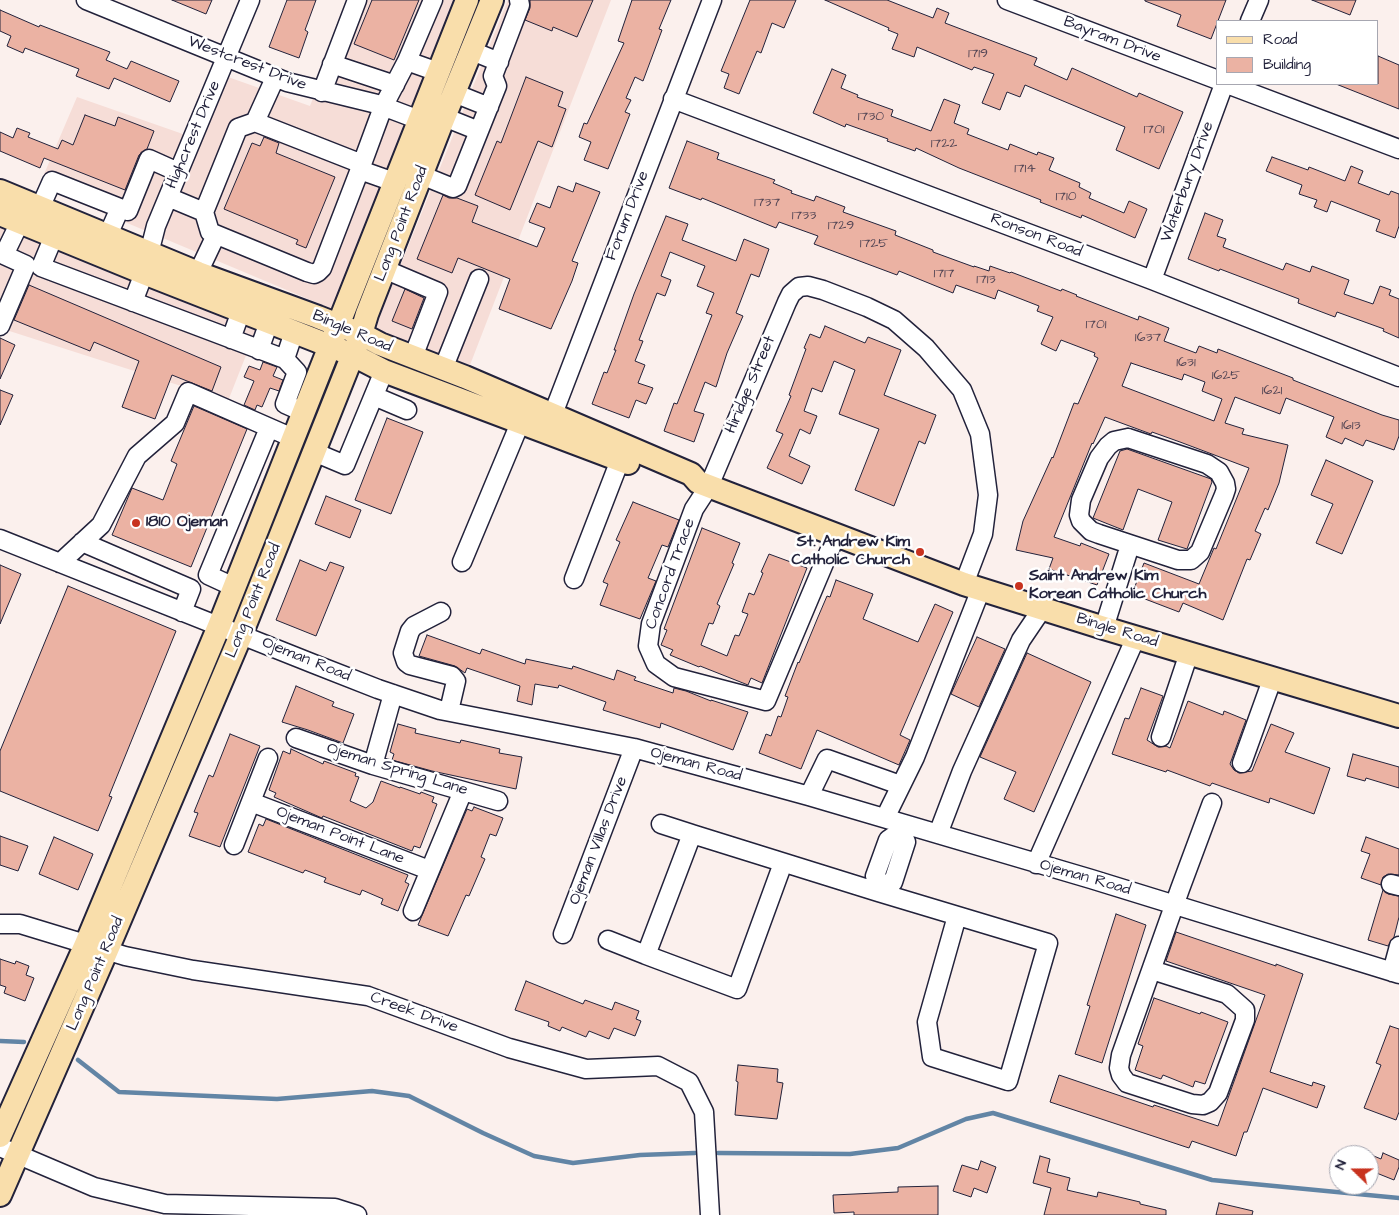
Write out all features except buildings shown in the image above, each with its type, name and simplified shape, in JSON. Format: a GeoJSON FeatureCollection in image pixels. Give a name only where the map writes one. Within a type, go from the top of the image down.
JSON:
{"type":"FeatureCollection","features":[{"type":"Feature","properties":{"kind":"main road","name":"Long Point Road"},"geometry":{"type":"LineString","coordinates":[[0,1136],[86,944],[219,626],[467,0]]}},
{"type":"Feature","properties":{"kind":"main road"},"geometry":{"type":"LineString","coordinates":[[473,48],[480,0]]}},
{"type":"Feature","properties":{"kind":"main road","name":"Long Point Road"},"geometry":{"type":"LineString","coordinates":[[0,1195],[9,1151],[107,950],[241,634],[353,355],[421,175],[492,0]]}},
{"type":"Feature","properties":{"kind":"main road","name":"Bingle Road"},"geometry":{"type":"LineString","coordinates":[[0,191],[108,235],[146,263],[241,311],[353,355],[384,371],[520,423],[549,424],[691,474],[703,484],[972,586],[1104,628],[1399,716]]}},
{"type":"Feature","properties":{"kind":"main road","name":"Bingle Road"},"geometry":{"type":"LineString","coordinates":[[10,218],[54,236],[146,263],[198,273],[361,334],[380,344],[443,369],[620,460],[688,484],[703,484]]}},
{"type":"Feature","properties":{"kind":"main road"},"geometry":{"type":"LineString","coordinates":[[270,495],[294,504]]}},
{"type":"Feature","properties":{"kind":"street","name":"Westcrest Drive"},"geometry":{"type":"LineString","coordinates":[[86,0],[275,78],[383,107],[419,120],[442,122],[479,131]]}},
{"type":"Feature","properties":{"kind":"street","name":"Highcrest Drive"},"geometry":{"type":"LineString","coordinates":[[133,302],[156,226],[250,0]]}},
{"type":"Feature","properties":{"kind":"street"},"geometry":{"type":"LineString","coordinates":[[322,92],[357,0]]}},
{"type":"Feature","properties":{"kind":"street"},"geometry":{"type":"LineString","coordinates":[[394,182],[361,167],[255,122],[238,128],[204,212],[210,232],[307,272],[314,274],[318,272],[322,268],[361,167],[383,107],[407,61],[433,0]]}},
{"type":"Feature","properties":{"kind":"street"},"geometry":{"type":"LineString","coordinates":[[421,175],[453,188],[457,186],[497,86],[493,76],[520,5],[519,0]]}},
{"type":"Feature","properties":{"kind":"street","name":"Forum Drive"},"geometry":{"type":"LineString","coordinates":[[549,424],[712,0]]}},
{"type":"Feature","properties":{"kind":"street","name":"Bayram Drive"},"geometry":{"type":"LineString","coordinates":[[1007,0],[1216,79]]}},
{"type":"Feature","properties":{"kind":"street"},"geometry":{"type":"LineString","coordinates":[[1250,20],[1259,0]]}},
{"type":"Feature","properties":{"kind":"street"},"geometry":{"type":"LineString","coordinates":[[473,48],[498,62]]}},
{"type":"Feature","properties":{"kind":"street"},"geometry":{"type":"LineString","coordinates":[[407,61],[438,72]]}},
{"type":"Feature","properties":{"kind":"street"},"geometry":{"type":"LineString","coordinates":[[332,64],[395,85]]}},
{"type":"Feature","properties":{"kind":"street"},"geometry":{"type":"LineString","coordinates":[[255,122],[275,78]]}},
{"type":"Feature","properties":{"kind":"street","name":"Waterbury Drive"},"geometry":{"type":"LineString","coordinates":[[1152,280],[1226,85]]}},
{"type":"Feature","properties":{"kind":"street"},"geometry":{"type":"LineString","coordinates":[[1229,85],[1399,150]]}},
{"type":"Feature","properties":{"kind":"street"},"geometry":{"type":"LineString","coordinates":[[454,93],[489,107]]}},
{"type":"Feature","properties":{"kind":"street","name":"Ronson Road"},"geometry":{"type":"LineString","coordinates":[[673,98],[1152,280],[1399,377]]}},
{"type":"Feature","properties":{"kind":"street"},"geometry":{"type":"LineString","coordinates":[[40,208],[52,181],[128,211],[149,159],[178,172]]}},
{"type":"Feature","properties":{"kind":"street"},"geometry":{"type":"LineString","coordinates":[[168,197],[204,212]]}},
{"type":"Feature","properties":{"kind":"street"},"geometry":{"type":"LineString","coordinates":[[108,235],[120,208]]}},
{"type":"Feature","properties":{"kind":"street"},"geometry":{"type":"LineString","coordinates":[[10,218],[2,254],[285,359],[297,372],[285,404],[303,412]]}},
{"type":"Feature","properties":{"kind":"street"},"geometry":{"type":"LineString","coordinates":[[198,273],[216,235]]}},
{"type":"Feature","properties":{"kind":"street"},"geometry":{"type":"LineString","coordinates":[[0,326],[34,266],[54,236]]}},
{"type":"Feature","properties":{"kind":"street"},"geometry":{"type":"LineString","coordinates":[[384,269],[438,292],[413,357]]}},
{"type":"Feature","properties":{"kind":"street"},"geometry":{"type":"LineString","coordinates":[[443,369],[478,279]]}},
{"type":"Feature","properties":{"kind":"street","name":"Hiridge Street"},"geometry":{"type":"LineString","coordinates":[[703,484],[791,294],[799,287],[808,286],[823,290],[894,320],[926,348],[962,390],[980,434],[988,495],[983,534],[972,586]]}},
{"type":"Feature","properties":{"kind":"street"},"geometry":{"type":"LineString","coordinates":[[231,339],[241,311]]}},
{"type":"Feature","properties":{"kind":"street"},"geometry":{"type":"LineString","coordinates":[[259,350],[269,322]]}},
{"type":"Feature","properties":{"kind":"street"},"geometry":{"type":"LineString","coordinates":[[285,359],[294,332]]}},
{"type":"Feature","properties":{"kind":"street"},"geometry":{"type":"LineString","coordinates":[[314,452],[346,465],[384,371]]}},
{"type":"Feature","properties":{"kind":"street"},"geometry":{"type":"LineString","coordinates":[[60,563],[101,524],[137,456],[175,423],[188,392],[293,438]]}},
{"type":"Feature","properties":{"kind":"street"},"geometry":{"type":"LineString","coordinates":[[374,396],[407,410]]}},
{"type":"Feature","properties":{"kind":"street"},"geometry":{"type":"LineString","coordinates":[[462,562],[520,423]]}},
{"type":"Feature","properties":{"kind":"street"},"geometry":{"type":"LineString","coordinates":[[182,612],[191,589],[208,575],[270,428]]}},
{"type":"Feature","properties":{"kind":"street"},"geometry":{"type":"LineString","coordinates":[[1128,438],[1214,468],[1222,478],[1226,489],[1200,552],[1191,560],[1178,560],[1130,545],[1091,531],[1081,521],[1079,515],[1081,500],[1099,458],[1108,446],[1114,441],[1128,438]]}},
{"type":"Feature","properties":{"kind":"street"},"geometry":{"type":"LineString","coordinates":[[574,579],[620,460]]}},
{"type":"Feature","properties":{"kind":"street","name":"Concord Trace"},"geometry":{"type":"LineString","coordinates":[[703,484],[651,624],[648,646],[656,664],[674,677],[766,700],[836,535]]}},
{"type":"Feature","properties":{"kind":"street","name":"Ojeman Road"},"geometry":{"type":"LineString","coordinates":[[0,539],[393,694],[449,711],[634,748],[809,796],[885,818],[903,827],[938,834],[1395,973]]}},
{"type":"Feature","properties":{"kind":"street"},"geometry":{"type":"LineString","coordinates":[[82,542],[191,589]]}},
{"type":"Feature","properties":{"kind":"street"},"geometry":{"type":"LineString","coordinates":[[1104,628],[1130,545]]}},
{"type":"Feature","properties":{"kind":"street"},"geometry":{"type":"LineString","coordinates":[[208,575],[234,587]]}},
{"type":"Feature","properties":{"kind":"street"},"geometry":{"type":"LineString","coordinates":[[885,818],[915,757],[972,586]]}},
{"type":"Feature","properties":{"kind":"street"},"geometry":{"type":"LineString","coordinates":[[938,834],[962,770],[1020,640],[1042,609]]}},
{"type":"Feature","properties":{"kind":"street"},"geometry":{"type":"LineString","coordinates":[[441,612],[414,626],[410,631],[403,653],[406,662],[410,665],[452,676],[456,681],[449,711]]}},
{"type":"Feature","properties":{"kind":"street"},"geometry":{"type":"LineString","coordinates":[[1036,864],[1136,637]]}},
{"type":"Feature","properties":{"kind":"street"},"geometry":{"type":"LineString","coordinates":[[1161,737],[1189,653]]}},
{"type":"Feature","properties":{"kind":"street"},"geometry":{"type":"LineString","coordinates":[[1242,763],[1273,678]]}},
{"type":"Feature","properties":{"kind":"street"},"geometry":{"type":"LineString","coordinates":[[372,764],[393,694]]}},
{"type":"Feature","properties":{"kind":"street","name":"Ojeman Spring Lane"},"geometry":{"type":"LineString","coordinates":[[296,738],[372,764],[498,802]]}},
{"type":"Feature","properties":{"kind":"street","name":"Ojeman Villas Drive"},"geometry":{"type":"LineString","coordinates":[[563,934],[634,748]]}},
{"type":"Feature","properties":{"kind":"street"},"geometry":{"type":"LineString","coordinates":[[234,845],[268,758]]}},
{"type":"Feature","properties":{"kind":"street"},"geometry":{"type":"LineString","coordinates":[[809,796],[827,759],[900,785]]}},
{"type":"Feature","properties":{"kind":"street"},"geometry":{"type":"LineString","coordinates":[[413,911],[463,792]]}},
{"type":"Feature","properties":{"kind":"street","name":"Ojeman Point Lane"},"geometry":{"type":"LineString","coordinates":[[251,802],[430,870]]}},
{"type":"Feature","properties":{"kind":"street"},"geometry":{"type":"LineString","coordinates":[[1152,970],[1227,994],[1246,1010],[1245,1020],[1218,1093],[1210,1102],[1204,1105],[1192,1104],[1127,1083],[1121,1076],[1119,1068],[1121,1055],[1212,803]]}},
{"type":"Feature","properties":{"kind":"street"},"geometry":{"type":"LineString","coordinates":[[661,824],[783,863],[879,888],[957,916],[1048,943],[1008,1081],[932,1057],[927,1022],[957,916]]}},
{"type":"Feature","properties":{"kind":"street"},"geometry":{"type":"LineString","coordinates":[[903,827],[906,842],[893,882],[879,888],[875,876],[888,840],[903,827]]}},
{"type":"Feature","properties":{"kind":"street"},"geometry":{"type":"LineString","coordinates":[[646,955],[692,834]]}},
{"type":"Feature","properties":{"kind":"street"},"geometry":{"type":"LineString","coordinates":[[882,857],[900,863]]}},
{"type":"Feature","properties":{"kind":"street"},"geometry":{"type":"LineString","coordinates":[[608,940],[737,989],[783,863]]}},
{"type":"Feature","properties":{"kind":"street","name":"Creek Drive"},"geometry":{"type":"LineString","coordinates":[[0,924],[20,924],[124,956],[193,970],[368,996],[510,1048],[586,1069],[658,1066],[689,1082],[704,1112],[710,1215]]}},
{"type":"Feature","properties":{"kind":"street"},"geometry":{"type":"LineString","coordinates":[[1395,973],[1399,946]]}},
{"type":"Feature","properties":{"kind":"street"},"geometry":{"type":"LineString","coordinates":[[9,1151],[94,1188],[165,1204],[335,1208],[357,1215]]}},
{"type":"Feature","properties":{"kind":"shaded area"},"geometry":{"type":"Polygon","coordinates":[[[351,0],[456,0],[332,309],[39,186],[77,97],[200,140],[228,77],[310,106],[351,0]]]}},
{"type":"Feature","properties":{"kind":"shaded area"},"geometry":{"type":"Polygon","coordinates":[[[508,0],[611,0],[470,365],[373,333],[508,0]]]}},
{"type":"Feature","properties":{"kind":"shaded area"},"geometry":{"type":"Polygon","coordinates":[[[0,225],[256,330],[228,401],[0,328],[0,225]]]}},
{"type":"Feature","properties":{"kind":"waterway"},"geometry":{"type":"LineString","coordinates":[[0,1041],[24,1042]]}},
{"type":"Feature","properties":{"kind":"waterway"},"geometry":{"type":"LineString","coordinates":[[78,1060],[119,1092],[277,1099],[372,1091],[409,1096],[534,1156],[573,1163],[640,1155],[695,1153]]}},
{"type":"Feature","properties":{"kind":"waterway"},"geometry":{"type":"LineString","coordinates":[[718,1153],[850,1154],[898,1148],[966,1119],[993,1113],[1212,1180],[1399,1198]]}},
{"type":"Feature","properties":{"kind":"place","name":"1810 Ojeman"},"geometry":{"type":"Point","coordinates":[136,523]}},
{"type":"Feature","properties":{"kind":"place","name":"St. Andrew Kim Catholic Church"},"geometry":{"type":"Point","coordinates":[920,552]}},
{"type":"Feature","properties":{"kind":"place","name":"Saint Andrew Kim Korean Catholic Church"},"geometry":{"type":"Point","coordinates":[1019,586]}}]}
